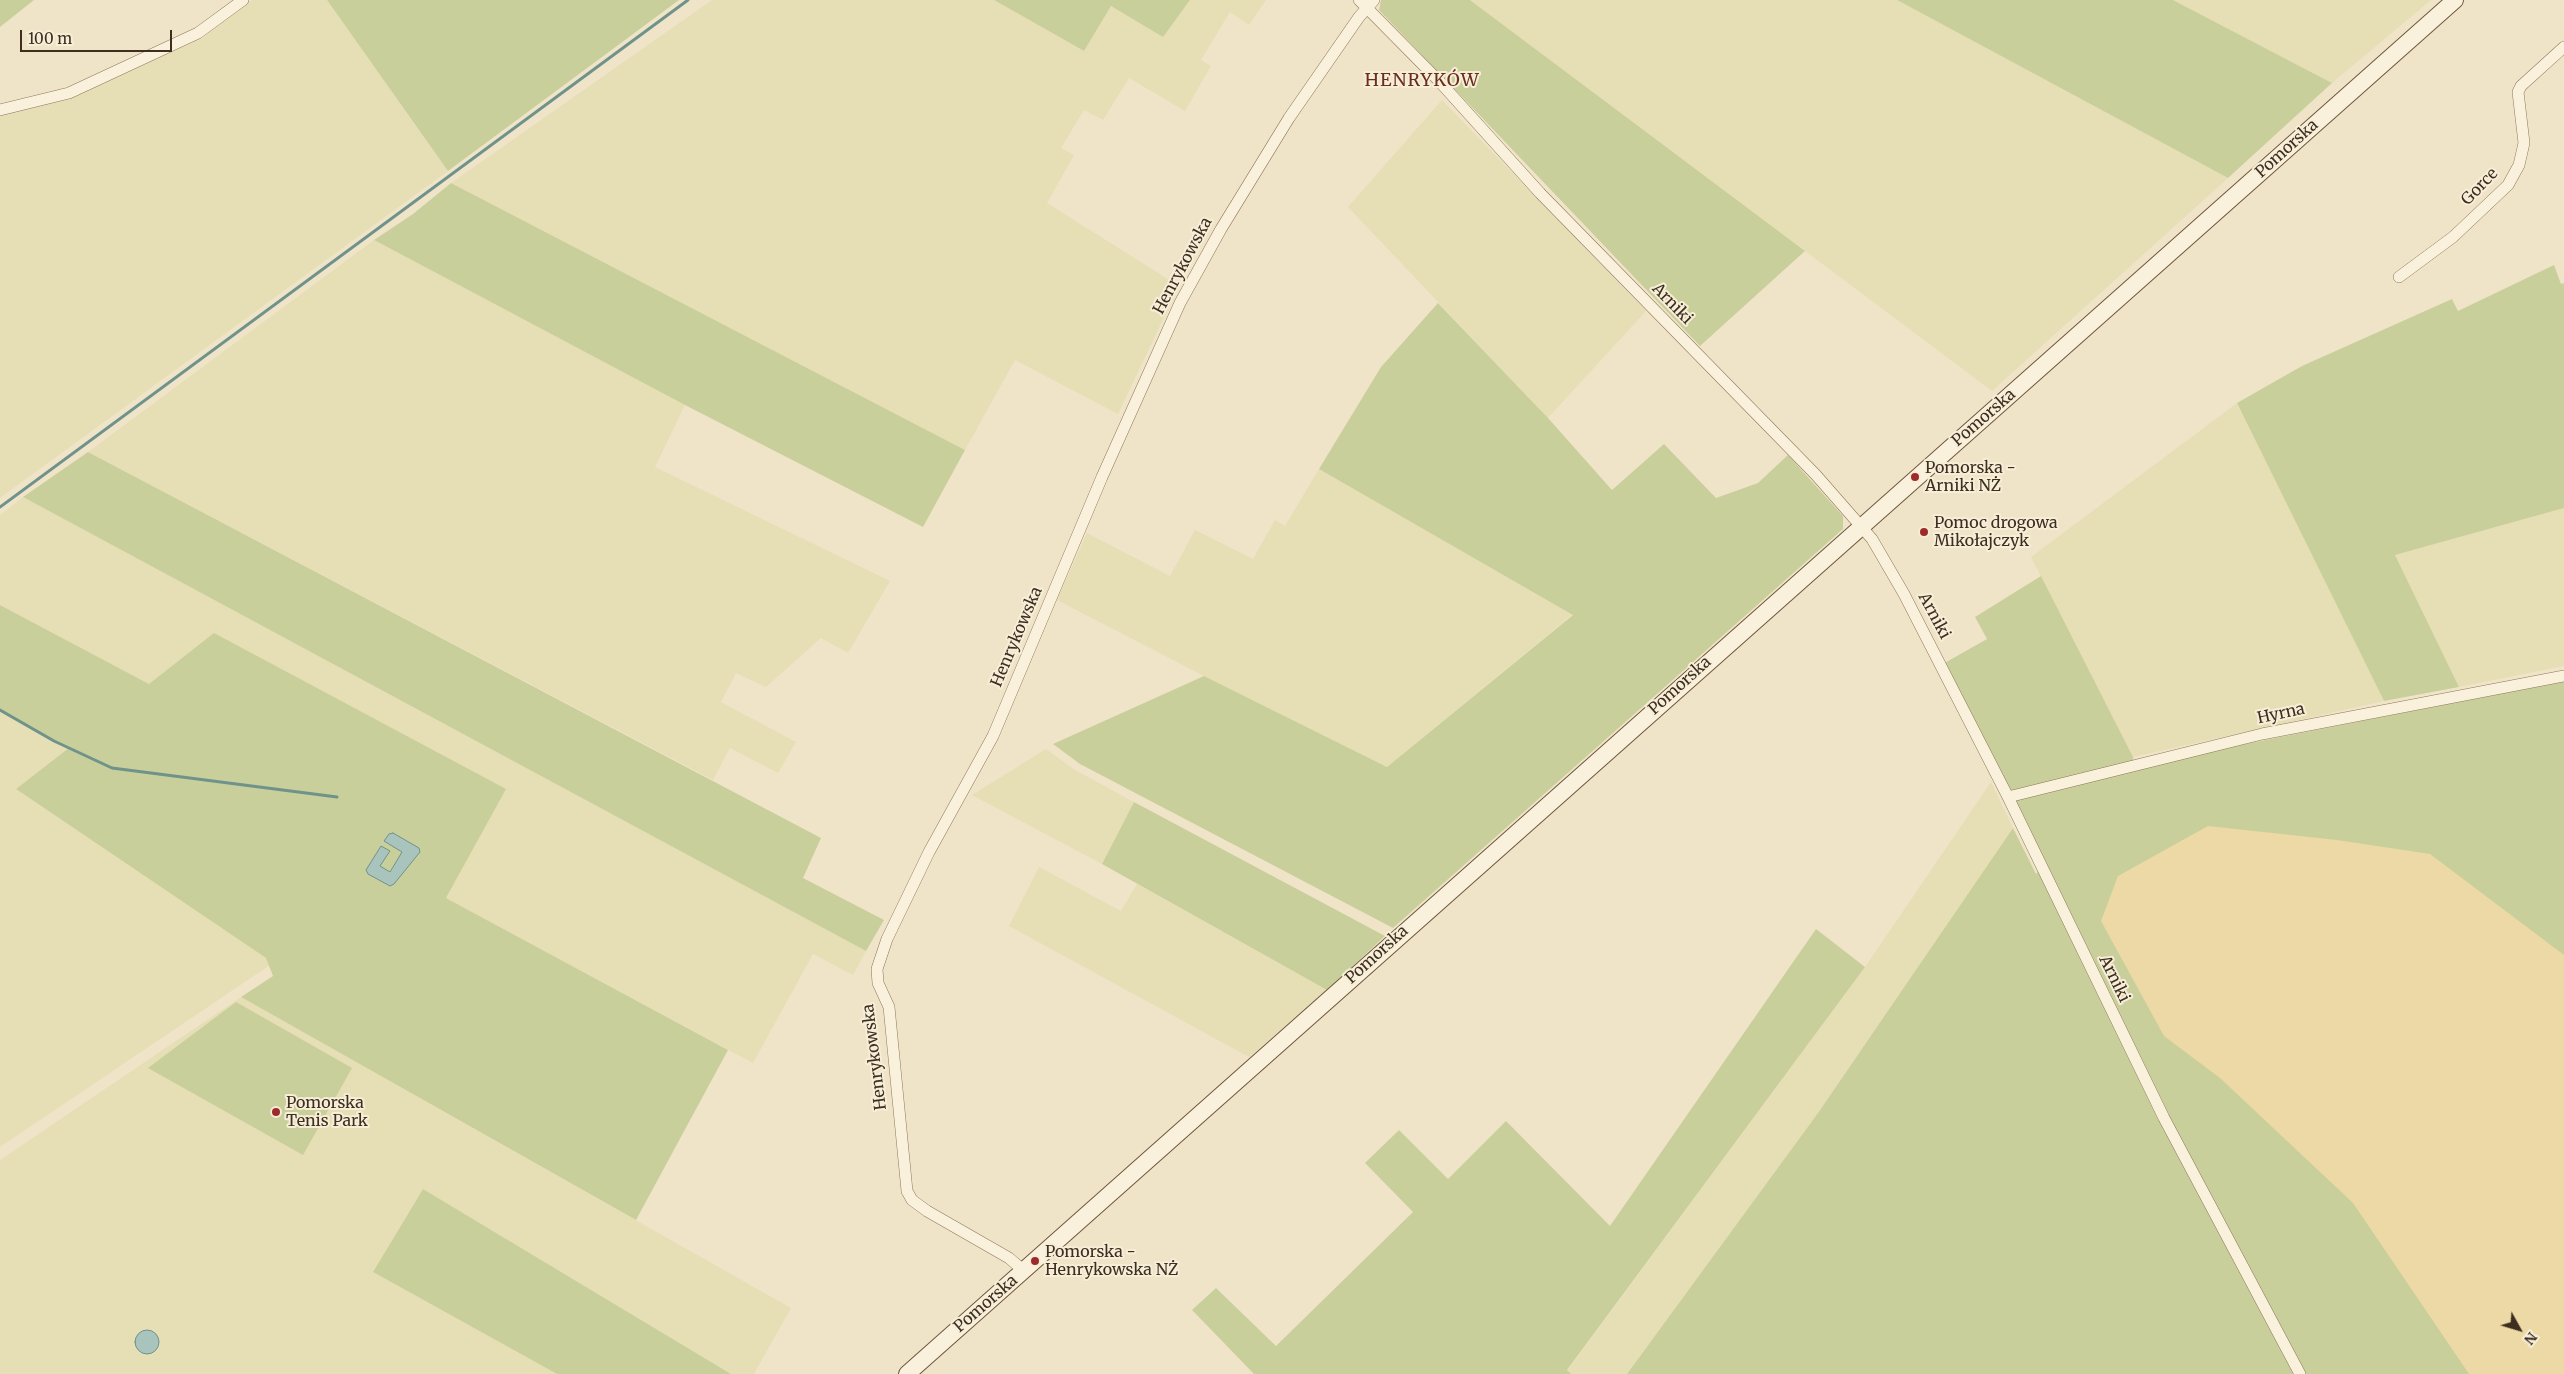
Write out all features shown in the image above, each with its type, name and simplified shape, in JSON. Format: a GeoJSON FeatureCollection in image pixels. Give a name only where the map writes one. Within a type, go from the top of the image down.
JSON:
{"type":"FeatureCollection","features":[{"type":"Feature","properties":{"kind":"street"},"geometry":{"type":"LineString","coordinates":[[0,110],[69,94],[198,33],[243,0]]}},
{"type":"Feature","properties":{"kind":"street","name":"Pomorska"},"geometry":{"type":"LineString","coordinates":[[907,1374],[1860,526],[2456,0]]}},
{"type":"Feature","properties":{"kind":"street","name":"Arniki"},"geometry":{"type":"LineString","coordinates":[[1367,3],[1540,193],[1816,475],[1875,543],[1904,594],[2008,797],[2164,1118],[2300,1374]]}},
{"type":"Feature","properties":{"kind":"street","name":"Henrykowska"},"geometry":{"type":"LineString","coordinates":[[1024,1271],[1009,1258],[927,1211],[912,1200],[906,1192],[889,1007],[878,983],[877,969],[886,939],[929,852],[993,736],[1102,477],[1180,303],[1221,229],[1289,118],[1367,3]]}},
{"type":"Feature","properties":{"kind":"street","name":"Gorce"},"geometry":{"type":"LineString","coordinates":[[2399,277],[2453,237],[2508,185],[2519,165],[2524,143],[2518,92],[2521,86],[2564,46]]}},
{"type":"Feature","properties":{"kind":"street","name":"Hyrna"},"geometry":{"type":"LineString","coordinates":[[2008,797],[2262,734],[2564,676]]}},
{"type":"Feature","properties":{"kind":"shaded area"},"geometry":{"type":"Polygon","coordinates":[[[252,0],[327,0],[448,171],[0,498],[0,115],[66,100],[201,39],[252,0]]]}},
{"type":"Feature","properties":{"kind":"shaded area"},"geometry":{"type":"Polygon","coordinates":[[[712,0],[994,0],[1084,51],[1111,6],[1163,36],[1190,0],[1266,0],[1249,25],[1230,12],[1201,60],[1211,66],[1185,111],[1129,78],[1103,120],[1084,110],[1061,148],[1074,155],[1047,203],[1179,286],[1118,414],[1015,360],[965,450],[451,183],[712,0]]]}},
{"type":"Feature","properties":{"kind":"shaded area"},"geometry":{"type":"Polygon","coordinates":[[[1470,0],[1897,0],[2228,178],[1992,391],[1470,0]]]}},
{"type":"Feature","properties":{"kind":"shaded area"},"geometry":{"type":"Polygon","coordinates":[[[2173,0],[2431,0],[2332,83],[2173,0]]]}},
{"type":"Feature","properties":{"kind":"shaded area"},"geometry":{"type":"Polygon","coordinates":[[[1442,100],[1646,311],[1548,418],[1348,207],[1442,100]]]}},
{"type":"Feature","properties":{"kind":"shaded area"},"geometry":{"type":"Polygon","coordinates":[[[374,240],[685,405],[655,467],[890,581],[848,653],[821,638],[766,687],[736,673],[721,702],[796,742],[778,773],[730,748],[713,780],[88,452],[374,240]]]}},
{"type":"Feature","properties":{"kind":"shaded area"},"geometry":{"type":"Polygon","coordinates":[[[2237,403],[2384,701],[2133,757],[2031,557],[2237,403]]]}},
{"type":"Feature","properties":{"kind":"shaded area"},"geometry":{"type":"Polygon","coordinates":[[[1319,469],[1573,614],[1387,767],[1057,600],[1087,533],[1170,576],[1195,530],[1253,559],[1275,520],[1285,526],[1319,469]]]}},
{"type":"Feature","properties":{"kind":"shaded area"},"geometry":{"type":"Polygon","coordinates":[[[23,497],[866,951],[853,975],[813,954],[753,1063],[446,898],[505,789],[149,684],[0,605],[0,515],[23,497]]]}},
{"type":"Feature","properties":{"kind":"shaded area"},"geometry":{"type":"Polygon","coordinates":[[[2564,508],[2564,666],[2459,687],[2395,555],[2564,508]]]}},
{"type":"Feature","properties":{"kind":"shaded area"},"geometry":{"type":"Polygon","coordinates":[[[0,710],[54,741],[70,747],[16,789],[266,958],[270,965],[0,1147],[0,710]]]}},
{"type":"Feature","properties":{"kind":"shaded area"},"geometry":{"type":"Polygon","coordinates":[[[1046,749],[1075,770],[1134,802],[1102,864],[972,795],[1046,749]]]}},
{"type":"Feature","properties":{"kind":"shaded area"},"geometry":{"type":"Polygon","coordinates":[[[1991,782],[2013,828],[1818,1113],[1627,1374],[1571,1374],[1567,1371],[1865,967],[1991,782]]]}},
{"type":"Feature","properties":{"kind":"shaded area"},"geometry":{"type":"Polygon","coordinates":[[[1039,867],[1121,911],[1137,884],[1327,990],[1249,1057],[1009,926],[1039,867]]]}},
{"type":"Feature","properties":{"kind":"shaded area"},"geometry":{"type":"Polygon","coordinates":[[[241,997],[791,1308],[754,1374],[731,1374],[423,1189],[373,1272],[557,1374],[0,1374],[0,1160],[241,997]]]}},
{"type":"Feature","properties":{"kind":"green space"},"geometry":{"type":"Polygon","coordinates":[[[0,0],[34,0],[0,27],[0,0]]]}},
{"type":"Feature","properties":{"kind":"green space"},"geometry":{"type":"Polygon","coordinates":[[[327,0],[679,0],[448,171],[327,0]]]}},
{"type":"Feature","properties":{"kind":"green space"},"geometry":{"type":"Polygon","coordinates":[[[994,0],[1190,0],[1163,37],[1111,6],[1084,51],[994,0]]]}},
{"type":"Feature","properties":{"kind":"green space"},"geometry":{"type":"Polygon","coordinates":[[[1381,0],[1470,0],[1805,251],[1700,346],[1379,10],[1381,0]]]}},
{"type":"Feature","properties":{"kind":"green space"},"geometry":{"type":"Polygon","coordinates":[[[1897,0],[2173,0],[2332,83],[2228,178],[1897,0]]]}},
{"type":"Feature","properties":{"kind":"green space"},"geometry":{"type":"Polygon","coordinates":[[[451,183],[965,450],[923,527],[685,405],[374,240],[413,214],[451,183]]]}},
{"type":"Feature","properties":{"kind":"green space"},"geometry":{"type":"Polygon","coordinates":[[[2554,265],[2561,284],[2564,283],[2564,508],[2395,555],[2459,687],[2384,701],[2237,403],[2302,366],[2452,299],[2458,311],[2554,265]]]}},
{"type":"Feature","properties":{"kind":"green space"},"geometry":{"type":"Polygon","coordinates":[[[1438,303],[1548,418],[1612,490],[1664,444],[1716,498],[1758,483],[1788,455],[1843,516],[1843,529],[1393,928],[1080,764],[1053,744],[1204,676],[1387,767],[1573,615],[1319,469],[1381,367],[1438,303]]]}},
{"type":"Feature","properties":{"kind":"green space"},"geometry":{"type":"Polygon","coordinates":[[[88,452],[821,838],[803,878],[884,920],[866,951],[23,497],[88,452]]]}},
{"type":"Feature","properties":{"kind":"green space"},"geometry":{"type":"Polygon","coordinates":[[[2041,576],[2133,757],[2134,766],[2564,681],[2564,1374],[1627,1374],[1818,1113],[2013,828],[2036,874],[2041,868],[1941,665],[1987,639],[1975,617],[2041,576]]]}},
{"type":"Feature","properties":{"kind":"green space"},"geometry":{"type":"Polygon","coordinates":[[[0,605],[149,684],[214,633],[506,789],[446,898],[728,1050],[636,1220],[241,997],[273,976],[266,958],[16,789],[70,747],[54,741],[0,710],[0,605]]]}},
{"type":"Feature","properties":{"kind":"green space"},"geometry":{"type":"Polygon","coordinates":[[[1134,802],[1385,936],[1327,990],[1102,864],[1134,802]]]}},
{"type":"Feature","properties":{"kind":"green space"},"geometry":{"type":"Polygon","coordinates":[[[1816,929],[1865,967],[1567,1370],[1571,1374],[1254,1374],[1192,1310],[1216,1288],[1276,1346],[1413,1212],[1365,1163],[1399,1130],[1448,1179],[1506,1121],[1610,1226],[1816,929]]]}},
{"type":"Feature","properties":{"kind":"green space","name":"Pomorska Tenis Park"},"geometry":{"type":"Polygon","coordinates":[[[236,1002],[352,1068],[303,1155],[148,1068],[236,1002]]]}},
{"type":"Feature","properties":{"kind":"green space"},"geometry":{"type":"Polygon","coordinates":[[[423,1189],[731,1374],[557,1374],[373,1272],[423,1189]]]}},
{"type":"Feature","properties":{"kind":"sand"},"geometry":{"type":"Polygon","coordinates":[[[2208,826],[2337,840],[2430,854],[2564,955],[2564,1374],[2469,1374],[2353,1203],[2220,1078],[2164,1036],[2101,921],[2118,876],[2208,826]]]}},
{"type":"Feature","properties":{"kind":"water"},"geometry":{"type":"Polygon","coordinates":[[[393,833],[419,848],[420,852],[394,884],[390,886],[368,874],[366,870],[381,846],[390,851],[380,866],[390,872],[402,852],[384,841],[389,834],[393,833]]]}},
{"type":"Feature","properties":{"kind":"water"},"geometry":{"type":"Polygon","coordinates":[[[147,1330],[155,1334],[159,1342],[155,1350],[147,1354],[139,1350],[135,1342],[139,1334],[147,1330]]]}},
{"type":"Feature","properties":{"kind":"waterway"},"geometry":{"type":"LineString","coordinates":[[0,507],[688,0]]}},
{"type":"Feature","properties":{"kind":"waterway"},"geometry":{"type":"LineString","coordinates":[[0,710],[54,741],[112,768],[337,797]]}},
{"type":"Feature","properties":{"kind":"place","name":"Pomorska - Arniki NŻ"},"geometry":{"type":"Point","coordinates":[1915,477]}},
{"type":"Feature","properties":{"kind":"place","name":"Pomoc drogowa Mikołajczyk"},"geometry":{"type":"Point","coordinates":[1924,532]}},
{"type":"Feature","properties":{"kind":"place","name":"Pomorska Tenis Park"},"geometry":{"type":"Point","coordinates":[276,1112]}},
{"type":"Feature","properties":{"kind":"place","name":"Pomorska - Henrykowska NŻ"},"geometry":{"type":"Point","coordinates":[1035,1261]}},
{"type":"Feature","properties":{"kind":"district","name":"HENRYKÓW"},"geometry":{"type":"Point","coordinates":[1422,81]}}]}
